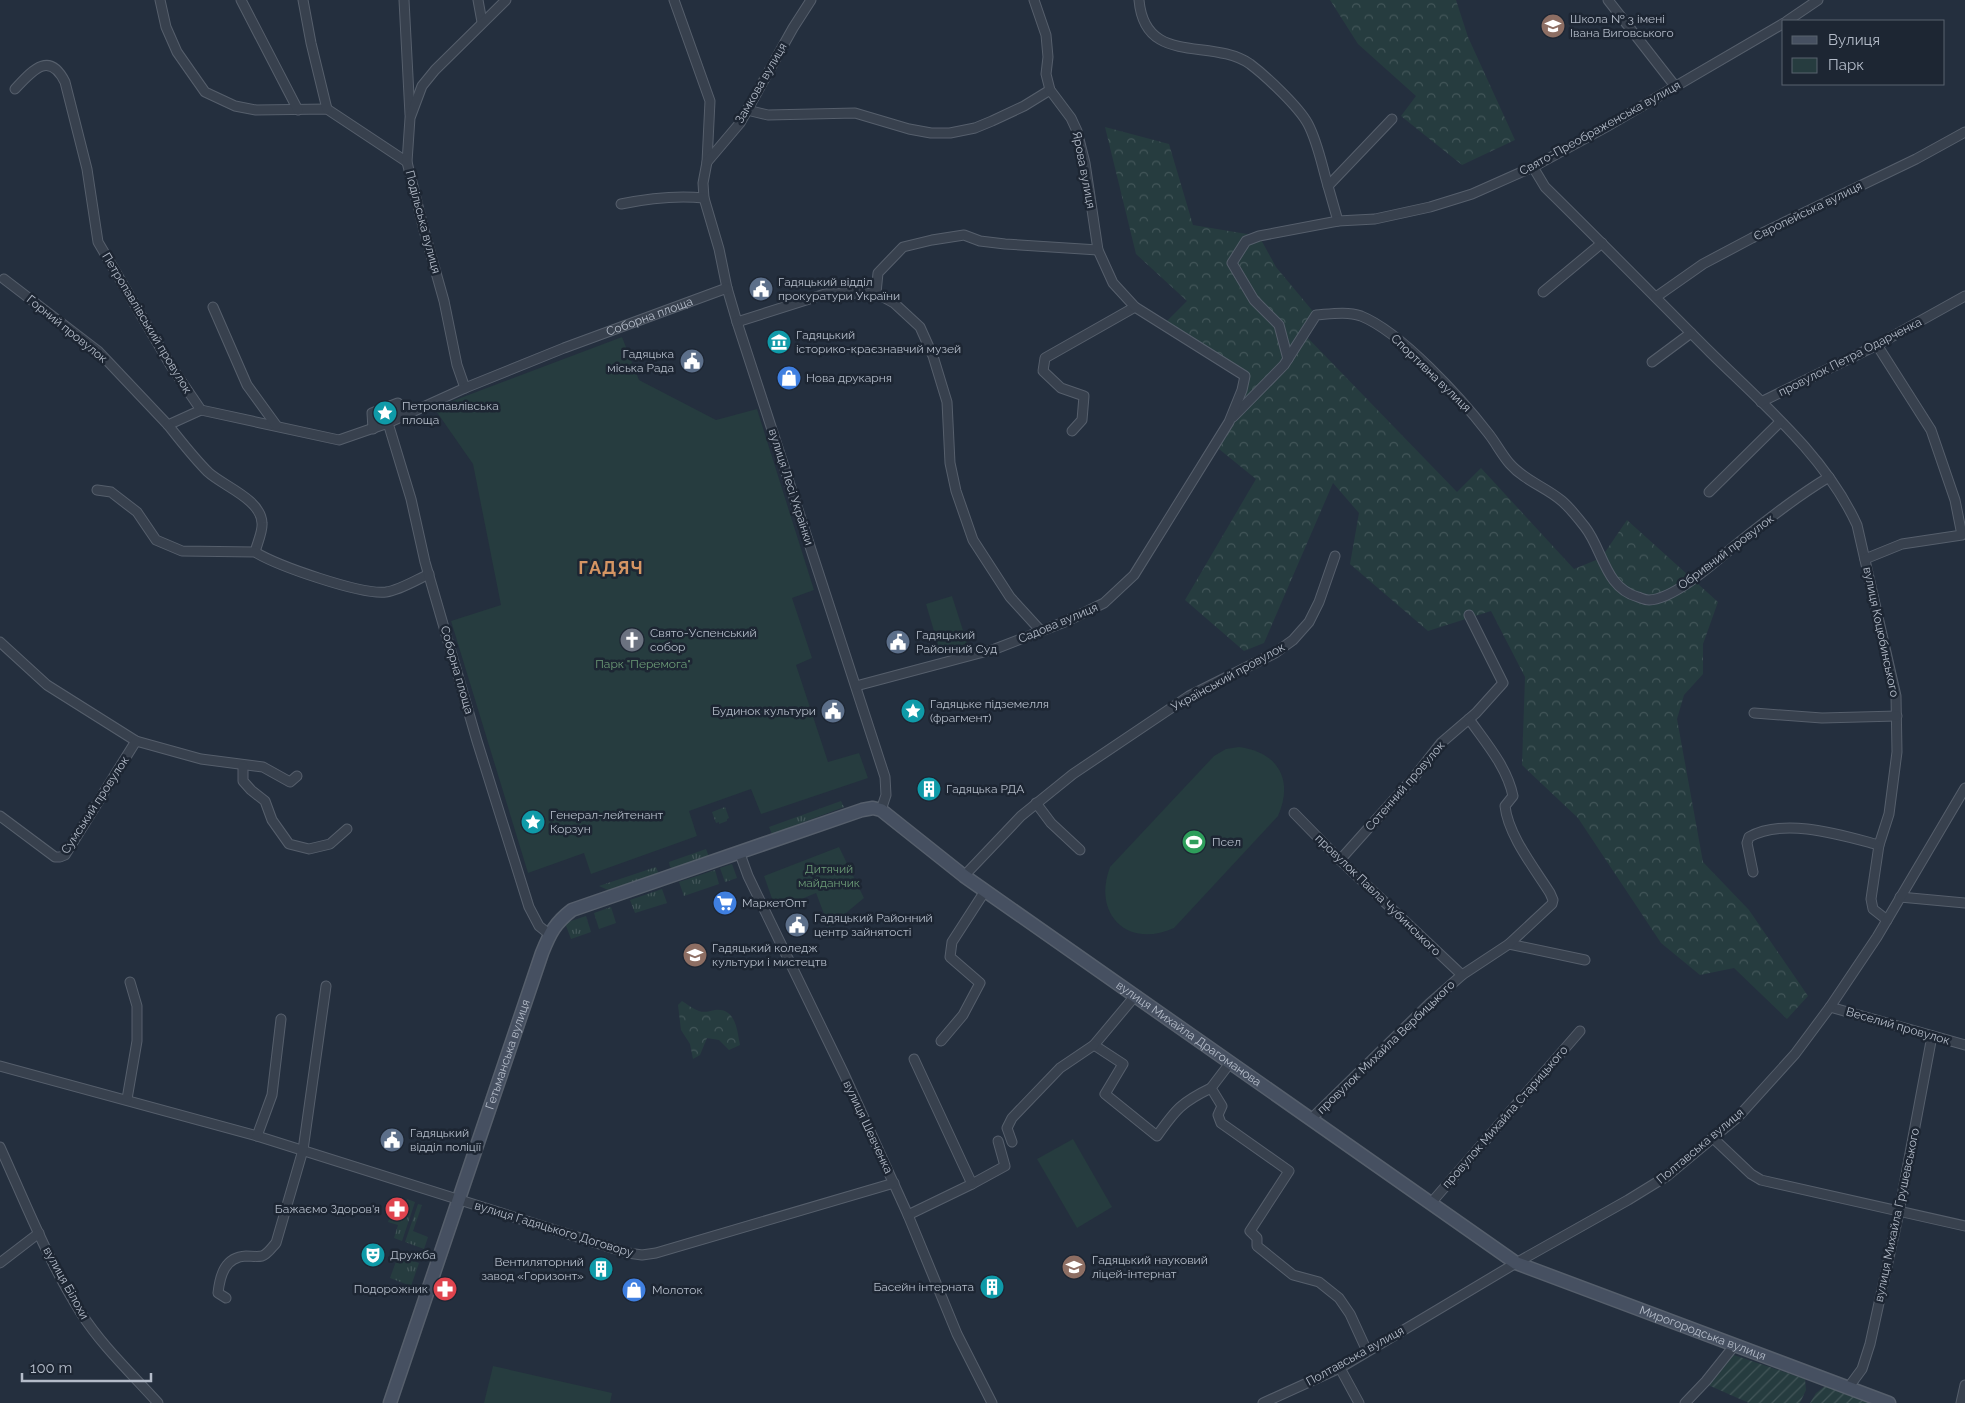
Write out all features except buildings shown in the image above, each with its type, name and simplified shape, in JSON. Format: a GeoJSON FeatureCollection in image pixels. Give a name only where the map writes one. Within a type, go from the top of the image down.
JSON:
{"type":"FeatureCollection","features":[{"type":"Feature","properties":{"kind":"street"},"geometry":{"type":"LineString","coordinates":[[160,0],[166,26],[176,52],[192,76],[206,92],[235,106],[256,110],[327,108],[407,162]]}},
{"type":"Feature","properties":{"kind":"street"},"geometry":{"type":"LineString","coordinates":[[241,0],[298,110]]}},
{"type":"Feature","properties":{"kind":"street"},"geometry":{"type":"LineString","coordinates":[[303,0],[311,43],[327,108]]}},
{"type":"Feature","properties":{"kind":"street"},"geometry":{"type":"LineString","coordinates":[[404,0],[410,118]]}},
{"type":"Feature","properties":{"kind":"street"},"geometry":{"type":"LineString","coordinates":[[478,0],[482,22]]}},
{"type":"Feature","properties":{"kind":"street","name":"Подільська вулиця"},"geometry":{"type":"LineString","coordinates":[[465,388],[457,365],[444,301],[407,162],[410,118],[422,86],[435,70],[506,0]]}},
{"type":"Feature","properties":{"kind":"street","name":"вулиця Лесі Українки"},"geometry":{"type":"LineString","coordinates":[[674,0],[710,101],[707,162],[702,183],[704,198],[737,322],[885,777],[886,795],[881,810]]}},
{"type":"Feature","properties":{"kind":"street","name":"Замкова вулиця"},"geometry":{"type":"LineString","coordinates":[[707,162],[740,123],[792,28],[811,0]]}},
{"type":"Feature","properties":{"kind":"street","name":"Ярова вулиця"},"geometry":{"type":"LineString","coordinates":[[1034,0],[1046,35],[1048,56],[1046,74],[1050,90],[1071,118],[1077,131],[1085,163],[1098,250],[1113,283],[1135,307],[1245,376]]}},
{"type":"Feature","properties":{"kind":"street"},"geometry":{"type":"LineString","coordinates":[[1139,0],[1140,14],[1156,39],[1177,47],[1231,54],[1249,64],[1271,82],[1308,124],[1338,221]]}},
{"type":"Feature","properties":{"kind":"street"},"geometry":{"type":"LineString","coordinates":[[1608,0],[1675,86]]}},
{"type":"Feature","properties":{"kind":"street","name":"Свято-Преображенська вулиця"},"geometry":{"type":"LineString","coordinates":[[1788,20],[1818,0]]}},
{"type":"Feature","properties":{"kind":"street","name":"Свято-Преображенська вулиця"},"geometry":{"type":"LineString","coordinates":[[1288,359],[1279,325],[1254,300],[1232,263],[1246,242],[1259,236],[1338,221],[1375,219],[1430,207],[1472,194],[1533,167],[1606,127],[1782,24]]}},
{"type":"Feature","properties":{"kind":"street","name":"Петропавлівський провулок"},"geometry":{"type":"LineString","coordinates":[[15,89],[38,68],[47,65],[55,67],[60,71],[65,82],[87,169],[98,242],[171,366],[201,410]]}},
{"type":"Feature","properties":{"kind":"street"},"geometry":{"type":"LineString","coordinates":[[747,110],[768,115],[855,113],[909,130],[931,134],[950,133],[975,128],[992,121],[1024,106],[1050,90]]}},
{"type":"Feature","properties":{"kind":"street"},"geometry":{"type":"LineString","coordinates":[[1328,186],[1392,119]]}},
{"type":"Feature","properties":{"kind":"street","name":"Європейська вулиця"},"geometry":{"type":"LineString","coordinates":[[1656,297],[1703,264],[1752,238],[1908,163],[1965,132]]}},
{"type":"Feature","properties":{"kind":"street","name":"вулиця Коцюбинського"},"geometry":{"type":"LineString","coordinates":[[1533,167],[1545,187],[1761,402],[1820,464],[1847,503],[1857,525],[1896,696],[1897,752],[1889,814],[1879,844],[1871,899],[1873,909],[1887,920]]}},
{"type":"Feature","properties":{"kind":"street"},"geometry":{"type":"LineString","coordinates":[[622,204],[646,198],[677,195],[704,198]]}},
{"type":"Feature","properties":{"kind":"street"},"geometry":{"type":"LineString","coordinates":[[876,293],[878,273],[903,248],[932,240],[964,235],[980,241],[1005,244],[1098,250]]}},
{"type":"Feature","properties":{"kind":"street"},"geometry":{"type":"LineString","coordinates":[[1544,292],[1602,243]]}},
{"type":"Feature","properties":{"kind":"street","name":"Горний провулок"},"geometry":{"type":"LineString","coordinates":[[4,279],[98,351],[168,425],[210,474],[242,495],[256,508],[262,523],[254,552]]}},
{"type":"Feature","properties":{"kind":"street","name":"Соборна площа"},"geometry":{"type":"LineString","coordinates":[[549,934],[540,926],[529,907],[475,733],[388,422],[564,348],[727,288]]}},
{"type":"Feature","properties":{"kind":"street"},"geometry":{"type":"LineString","coordinates":[[737,322],[825,294],[876,293],[894,303],[920,327],[933,356],[947,402],[950,463],[956,491],[973,540],[1010,597],[1041,631]]}},
{"type":"Feature","properties":{"kind":"street","name":"провулок Петра Одарченка"},"geometry":{"type":"LineString","coordinates":[[1761,402],[1877,346],[1965,296]]}},
{"type":"Feature","properties":{"kind":"street"},"geometry":{"type":"LineString","coordinates":[[213,306],[247,385],[276,425]]}},
{"type":"Feature","properties":{"kind":"street"},"geometry":{"type":"LineString","coordinates":[[1072,431],[1082,420],[1084,396],[1061,388],[1043,371],[1045,358],[1135,307]]}},
{"type":"Feature","properties":{"kind":"street","name":"Спортивна вулиця"},"geometry":{"type":"LineString","coordinates":[[1316,315],[1341,313],[1360,316],[1385,330],[1413,352],[1467,406],[1509,463],[1536,485],[1562,502],[1586,528],[1617,586]]}},
{"type":"Feature","properties":{"kind":"street","name":"Садова вулиця"},"geometry":{"type":"LineString","coordinates":[[1229,422],[1288,359],[1316,315]]}},
{"type":"Feature","properties":{"kind":"street"},"geometry":{"type":"LineString","coordinates":[[1652,362],[1691,333]]}},
{"type":"Feature","properties":{"kind":"street"},"geometry":{"type":"LineString","coordinates":[[1865,559],[1902,544],[1962,536],[1955,500],[1931,430],[1877,346]]}},
{"type":"Feature","properties":{"kind":"street","name":"Садова вулиця"},"geometry":{"type":"LineString","coordinates":[[856,686],[995,649],[1067,621],[1104,603],[1134,575],[1229,422],[1242,390],[1245,376]]}},
{"type":"Feature","properties":{"kind":"street"},"geometry":{"type":"LineString","coordinates":[[373,429],[372,413],[398,403],[403,416]]}},
{"type":"Feature","properties":{"kind":"street"},"geometry":{"type":"LineString","coordinates":[[168,425],[201,410],[339,440],[388,422]]}},
{"type":"Feature","properties":{"kind":"street"},"geometry":{"type":"LineString","coordinates":[[1709,492],[1780,422]]}},
{"type":"Feature","properties":{"kind":"street","name":"Обривний провулок"},"geometry":{"type":"LineString","coordinates":[[1617,586],[1633,596],[1648,600],[1678,589],[1802,494],[1829,478]]}},
{"type":"Feature","properties":{"kind":"street"},"geometry":{"type":"LineString","coordinates":[[97,490],[112,492],[137,512],[156,540],[182,551],[254,552],[313,576],[372,592],[388,592],[429,574]]}},
{"type":"Feature","properties":{"kind":"street","name":"Український провулок"},"geometry":{"type":"LineString","coordinates":[[964,876],[1021,816],[1073,774],[1189,696],[1275,653],[1293,640],[1309,622],[1319,602],[1335,556]]}},
{"type":"Feature","properties":{"kind":"street","name":"Сотенний провулок"},"geometry":{"type":"LineString","coordinates":[[1340,860],[1415,776],[1441,743],[1469,719],[1503,683],[1469,615]]}},
{"type":"Feature","properties":{"kind":"street"},"geometry":{"type":"LineString","coordinates":[[0,642],[47,685],[136,741],[201,759],[263,768],[290,782],[297,776]]}},
{"type":"Feature","properties":{"kind":"street"},"geometry":{"type":"LineString","coordinates":[[1754,713],[1822,718],[1896,716]]}},
{"type":"Feature","properties":{"kind":"street","name":"провулок Михайла Вербицького"},"geometry":{"type":"LineString","coordinates":[[1311,1119],[1429,1004],[1462,975],[1509,944],[1552,904],[1553,900],[1514,834],[1506,812],[1505,806],[1513,796],[1511,785],[1494,753],[1469,719]]}},
{"type":"Feature","properties":{"kind":"street","name":"Сумський провулок"},"geometry":{"type":"LineString","coordinates":[[0,816],[55,857],[65,855],[136,741]]}},
{"type":"Feature","properties":{"kind":"street"},"geometry":{"type":"LineString","coordinates":[[243,766],[243,781],[251,790],[266,801],[272,820],[290,844],[309,850],[330,844],[347,829]]}},
{"type":"Feature","properties":{"kind":"street","name":"Полтавська вулиця"},"geometry":{"type":"LineString","coordinates":[[1263,1403],[1340,1368],[1667,1176],[1738,1117],[1795,1054],[1830,1007],[1887,920],[1965,788]]}},
{"type":"Feature","properties":{"kind":"street"},"geometry":{"type":"LineString","coordinates":[[1036,804],[1051,823],[1080,850]]}},
{"type":"Feature","properties":{"kind":"street"},"geometry":{"type":"LineString","coordinates":[[549,934],[559,920],[572,910],[740,854],[862,810],[873,808],[881,810]]}},
{"type":"Feature","properties":{"kind":"street","name":"вулиця Михайла Драгоманова"},"geometry":{"type":"LineString","coordinates":[[881,810],[985,891],[1516,1263]]}},
{"type":"Feature","properties":{"kind":"street","name":"провулок Павла Чубинського"},"geometry":{"type":"LineString","coordinates":[[1294,813],[1340,860],[1462,975]]}},
{"type":"Feature","properties":{"kind":"street"},"geometry":{"type":"LineString","coordinates":[[1753,872],[1747,843],[1749,837],[1762,832],[1781,829],[1810,829],[1879,844]]}},
{"type":"Feature","properties":{"kind":"street","name":"вулиця Шевченка"},"geometry":{"type":"LineString","coordinates":[[740,854],[748,876],[894,1183],[957,1334],[992,1403]]}},
{"type":"Feature","properties":{"kind":"street"},"geometry":{"type":"LineString","coordinates":[[942,1040],[962,1015],[980,983],[950,957],[952,942],[985,891]]}},
{"type":"Feature","properties":{"kind":"street"},"geometry":{"type":"LineString","coordinates":[[1900,897],[1965,903]]}},
{"type":"Feature","properties":{"kind":"street","name":"Гетьманська вулиця"},"geometry":{"type":"LineString","coordinates":[[390,1403],[418,1325],[457,1200],[549,934]]}},
{"type":"Feature","properties":{"kind":"street"},"geometry":{"type":"LineString","coordinates":[[1509,944],[1585,960]]}},
{"type":"Feature","properties":{"kind":"street"},"geometry":{"type":"LineString","coordinates":[[127,1100],[137,1041],[137,1006],[130,982]]}},
{"type":"Feature","properties":{"kind":"street"},"geometry":{"type":"LineString","coordinates":[[226,1298],[218,1293],[225,1267],[231,1260],[243,1256],[262,1256],[276,1243],[303,1150],[326,986]]}},
{"type":"Feature","properties":{"kind":"street"},"geometry":{"type":"LineString","coordinates":[[1012,1142],[1006,1128],[1012,1118],[1060,1068],[1094,1045],[1135,996]]}},
{"type":"Feature","properties":{"kind":"street","name":"Веселий провулок"},"geometry":{"type":"LineString","coordinates":[[1830,1007],[1965,1045]]}},
{"type":"Feature","properties":{"kind":"street"},"geometry":{"type":"LineString","coordinates":[[257,1136],[272,1095],[281,1019]]}},
{"type":"Feature","properties":{"kind":"street","name":"провулок Михайла Старицького"},"geometry":{"type":"LineString","coordinates":[[1430,1203],[1580,1031]]}},
{"type":"Feature","properties":{"kind":"street","name":"вулиця Михайла Грушевського"},"geometry":{"type":"LineString","coordinates":[[1848,1388],[1862,1368],[1870,1344],[1899,1212],[1932,1036]]}},
{"type":"Feature","properties":{"kind":"street"},"geometry":{"type":"LineString","coordinates":[[1094,1045],[1123,1064],[1105,1094],[1157,1136],[1173,1113],[1188,1099],[1212,1088],[1230,1062]]}},
{"type":"Feature","properties":{"kind":"street"},"geometry":{"type":"LineString","coordinates":[[914,1059],[972,1184]]}},
{"type":"Feature","properties":{"kind":"street","name":"вулиця Гадяцького Договору"},"geometry":{"type":"LineString","coordinates":[[0,1066],[257,1136],[628,1253],[642,1255],[656,1253],[894,1183]]}},
{"type":"Feature","properties":{"kind":"street"},"geometry":{"type":"LineString","coordinates":[[1212,1088],[1222,1106],[1218,1116],[1221,1123],[1289,1171],[1250,1231],[1257,1238],[1257,1246],[1293,1275],[1319,1282],[1339,1298],[1350,1314],[1367,1351]]}},
{"type":"Feature","properties":{"kind":"street"},"geometry":{"type":"LineString","coordinates":[[1713,1138],[1751,1174],[1761,1180],[1965,1226]]}},
{"type":"Feature","properties":{"kind":"street"},"geometry":{"type":"LineString","coordinates":[[908,1215],[1005,1166],[998,1141]]}},
{"type":"Feature","properties":{"kind":"street","name":"вулиця Білохи"},"geometry":{"type":"LineString","coordinates":[[0,1147],[39,1233],[63,1282],[81,1313],[105,1345],[154,1402]]}},
{"type":"Feature","properties":{"kind":"street"},"geometry":{"type":"LineString","coordinates":[[0,1263],[39,1233]]}},
{"type":"Feature","properties":{"kind":"street","name":"Мирогородська вулиця"},"geometry":{"type":"LineString","coordinates":[[1516,1263],[1889,1403]]}},
{"type":"Feature","properties":{"kind":"street"},"geometry":{"type":"LineString","coordinates":[[1686,1403],[1734,1346]]}},
{"type":"Feature","properties":{"kind":"street"},"geometry":{"type":"LineString","coordinates":[[1340,1368],[1359,1403]]}},
{"type":"Feature","properties":{"kind":"street"},"geometry":{"type":"LineString","coordinates":[[1962,1403],[1965,1385]]}},
{"type":"Feature","properties":{"kind":"green space"},"geometry":{"type":"Polygon","coordinates":[[[1330,0],[1456,0],[1468,37],[1515,140],[1462,165],[1401,116],[1416,96],[1358,44],[1330,0]]]}},
{"type":"Feature","properties":{"kind":"green space"},"geometry":{"type":"Polygon","coordinates":[[[1105,127],[1169,144],[1193,225],[1259,236],[1276,267],[1316,315],[1304,334],[1457,492],[1481,468],[1574,569],[1601,558],[1627,520],[1718,602],[1703,644],[1703,674],[1684,695],[1677,719],[1703,862],[1749,910],[1808,996],[1787,1019],[1734,968],[1700,975],[1661,943],[1578,818],[1522,765],[1525,677],[1491,611],[1428,631],[1350,564],[1359,513],[1333,483],[1264,643],[1244,651],[1185,600],[1256,479],[1214,445],[1245,376],[1164,324],[1187,301],[1136,254],[1105,127]]]}},
{"type":"Feature","properties":{"kind":"green space","name":"Парк \"Перемога\""},"geometry":{"type":"Polygon","coordinates":[[[622,337],[639,380],[716,420],[757,409],[814,590],[792,598],[812,658],[796,665],[828,762],[859,753],[868,778],[761,814],[751,789],[689,811],[697,836],[591,874],[584,853],[528,873],[451,621],[501,605],[473,464],[434,408],[622,337]]]}},
{"type":"Feature","properties":{"kind":"green space"},"geometry":{"type":"Polygon","coordinates":[[[952,596],[968,646],[941,655],[926,604],[952,596]]]}},
{"type":"Feature","properties":{"kind":"green space","name":"Псел"},"geometry":{"type":"Polygon","coordinates":[[[1239,747],[1264,755],[1279,770],[1283,780],[1284,791],[1283,803],[1278,816],[1174,928],[1157,933],[1142,934],[1129,931],[1118,923],[1110,913],[1106,900],[1106,884],[1110,867],[1214,756],[1226,749],[1239,747]]]}},
{"type":"Feature","properties":{"kind":"green space"},"geometry":{"type":"Polygon","coordinates":[[[841,801],[844,807],[772,834],[769,827],[841,801]]]}},
{"type":"Feature","properties":{"kind":"green space"},"geometry":{"type":"Polygon","coordinates":[[[725,807],[729,818],[727,821],[719,824],[719,822],[716,823],[712,812],[725,807]]]}},
{"type":"Feature","properties":{"kind":"green space","name":"Дитячий майданчик"},"geometry":{"type":"Polygon","coordinates":[[[839,847],[864,898],[829,927],[816,893],[776,910],[764,876],[839,847]]]}},
{"type":"Feature","properties":{"kind":"green space"},"geometry":{"type":"Polygon","coordinates":[[[706,849],[709,857],[674,869],[670,867],[669,862],[706,849]]]}},
{"type":"Feature","properties":{"kind":"green space"},"geometry":{"type":"Polygon","coordinates":[[[732,864],[737,878],[725,882],[720,868],[732,864]]]}},
{"type":"Feature","properties":{"kind":"green space"},"geometry":{"type":"Polygon","coordinates":[[[656,867],[658,872],[656,875],[615,889],[608,890],[599,886],[656,867]]]}},
{"type":"Feature","properties":{"kind":"green space"},"geometry":{"type":"Polygon","coordinates":[[[715,870],[719,884],[684,896],[679,882],[715,870]]]}},
{"type":"Feature","properties":{"kind":"green space"},"geometry":{"type":"Polygon","coordinates":[[[662,889],[667,903],[635,913],[630,900],[662,889]]]}},
{"type":"Feature","properties":{"kind":"green space"},"geometry":{"type":"Polygon","coordinates":[[[611,907],[616,923],[599,929],[594,913],[611,907]]]}},
{"type":"Feature","properties":{"kind":"green space"},"geometry":{"type":"Polygon","coordinates":[[[586,916],[591,932],[571,939],[565,923],[586,916]]]}},
{"type":"Feature","properties":{"kind":"green space"},"geometry":{"type":"Polygon","coordinates":[[[682,1001],[701,1012],[722,1010],[731,1016],[736,1027],[740,1045],[729,1050],[719,1040],[707,1038],[700,1055],[693,1059],[690,1044],[681,1030],[678,1005],[682,1001]]]}},
{"type":"Feature","properties":{"kind":"green space"},"geometry":{"type":"Polygon","coordinates":[[[1073,1139],[1112,1207],[1077,1228],[1037,1159],[1073,1139]]]}},
{"type":"Feature","properties":{"kind":"green space"},"geometry":{"type":"Polygon","coordinates":[[[407,1199],[415,1202],[402,1241],[394,1238],[398,1225],[388,1222],[392,1210],[402,1214],[407,1199]]]}},
{"type":"Feature","properties":{"kind":"green space"},"geometry":{"type":"Polygon","coordinates":[[[418,1204],[422,1205],[413,1231],[428,1237],[424,1249],[405,1242],[418,1204]]]}},
{"type":"Feature","properties":{"kind":"green space"},"geometry":{"type":"Polygon","coordinates":[[[398,1256],[419,1263],[411,1286],[390,1278],[398,1256]]]}},
{"type":"Feature","properties":{"kind":"green space"},"geometry":{"type":"Polygon","coordinates":[[[1734,1355],[1805,1379],[1806,1390],[1800,1403],[1749,1403],[1708,1385],[1729,1357],[1734,1355]]]}},
{"type":"Feature","properties":{"kind":"green space"},"geometry":{"type":"Polygon","coordinates":[[[493,1366],[612,1393],[610,1403],[484,1403],[493,1366]]]}},
{"type":"Feature","properties":{"kind":"green space"},"geometry":{"type":"Polygon","coordinates":[[[1825,1386],[1874,1403],[1810,1403],[1816,1393],[1825,1386]]]}},
{"type":"Feature","properties":{"kind":"place","name":"Школа № 3 імені Івана Виговського"},"geometry":{"type":"Point","coordinates":[1553,26]}},
{"type":"Feature","properties":{"kind":"place","name":"Гадяцький відділ прокуратури України"},"geometry":{"type":"Point","coordinates":[761,289]}},
{"type":"Feature","properties":{"kind":"place","name":"Гадяцький історико-краєзнавчий музей"},"geometry":{"type":"Point","coordinates":[779,342]}},
{"type":"Feature","properties":{"kind":"place","name":"Гадяцька міська Рада"},"geometry":{"type":"Point","coordinates":[692,361]}},
{"type":"Feature","properties":{"kind":"place","name":"Нова друкарня"},"geometry":{"type":"Point","coordinates":[789,378]}},
{"type":"Feature","properties":{"kind":"place","name":"Петропавлівська площа"},"geometry":{"type":"Point","coordinates":[385,413]}},
{"type":"Feature","properties":{"kind":"place","name":"Свято-Успенський собор"},"geometry":{"type":"Point","coordinates":[632,640]}},
{"type":"Feature","properties":{"kind":"place","name":"Гадяцький Районний Суд"},"geometry":{"type":"Point","coordinates":[898,642]}},
{"type":"Feature","properties":{"kind":"place","name":"Будинок культури"},"geometry":{"type":"Point","coordinates":[833,711]}},
{"type":"Feature","properties":{"kind":"place","name":"Гадяцьке підземелля (фрагмент)"},"geometry":{"type":"Point","coordinates":[913,711]}},
{"type":"Feature","properties":{"kind":"place","name":"Гадяцька РДА"},"geometry":{"type":"Point","coordinates":[929,789]}},
{"type":"Feature","properties":{"kind":"place","name":"Генерал-лейтенант Корзун"},"geometry":{"type":"Point","coordinates":[533,822]}},
{"type":"Feature","properties":{"kind":"place","name":"Псел"},"geometry":{"type":"Point","coordinates":[1194,842]}},
{"type":"Feature","properties":{"kind":"place","name":"МаркетОпт"},"geometry":{"type":"Point","coordinates":[725,903]}},
{"type":"Feature","properties":{"kind":"place","name":"Гадяцький Районний центр зайнятості"},"geometry":{"type":"Point","coordinates":[797,925]}},
{"type":"Feature","properties":{"kind":"place","name":"Гадяцький коледж культури і мистецтв"},"geometry":{"type":"Point","coordinates":[695,955]}},
{"type":"Feature","properties":{"kind":"place","name":"Гадяцький відділ поліції"},"geometry":{"type":"Point","coordinates":[392,1140]}},
{"type":"Feature","properties":{"kind":"place","name":"Бажаємо Здоров'я"},"geometry":{"type":"Point","coordinates":[397,1209]}},
{"type":"Feature","properties":{"kind":"place","name":"Дружба"},"geometry":{"type":"Point","coordinates":[373,1255]}},
{"type":"Feature","properties":{"kind":"place","name":"Гадяцький науковий ліцей-інтернат"},"geometry":{"type":"Point","coordinates":[1074,1267]}},
{"type":"Feature","properties":{"kind":"place","name":"Вентиляторний завод «Горизонт»"},"geometry":{"type":"Point","coordinates":[601,1269]}},
{"type":"Feature","properties":{"kind":"place","name":"Басейн інтерната"},"geometry":{"type":"Point","coordinates":[992,1287]}},
{"type":"Feature","properties":{"kind":"place","name":"Подорожник"},"geometry":{"type":"Point","coordinates":[445,1289]}},
{"type":"Feature","properties":{"kind":"place","name":"Молоток"},"geometry":{"type":"Point","coordinates":[634,1290]}},
{"type":"Feature","properties":{"kind":"district","name":"ГАДЯЧ"},"geometry":{"type":"Point","coordinates":[611,568]}}]}
